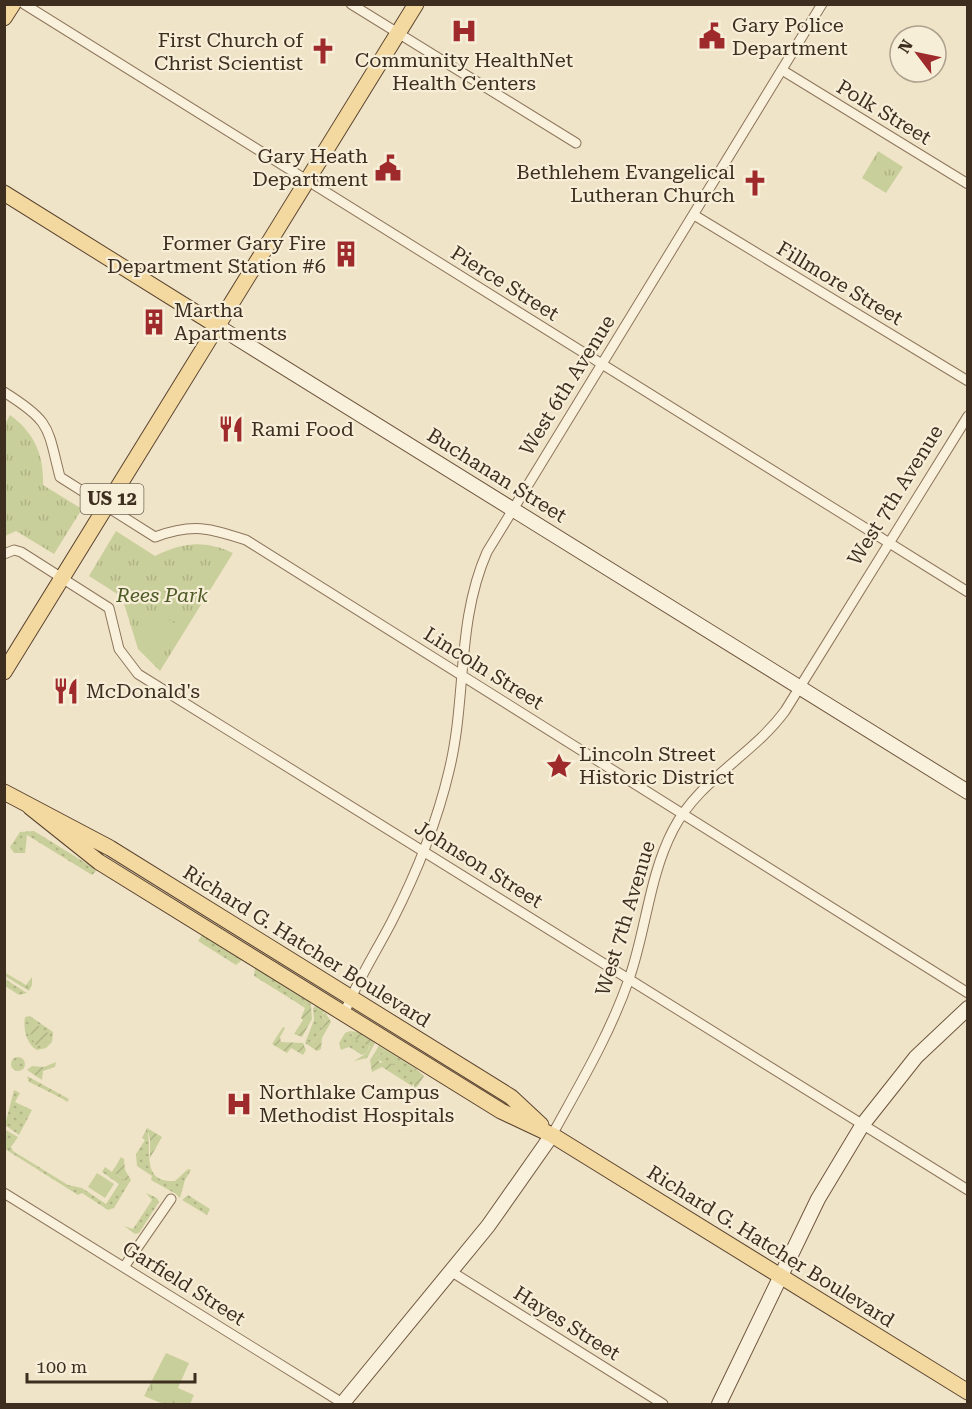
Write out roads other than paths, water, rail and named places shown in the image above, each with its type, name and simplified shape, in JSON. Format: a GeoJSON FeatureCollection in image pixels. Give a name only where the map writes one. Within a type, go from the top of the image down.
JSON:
{"type":"FeatureCollection","features":[{"type":"Feature","properties":{"kind":"main road"},"geometry":{"type":"LineString","coordinates":[[4,18],[13,4]]}},
{"type":"Feature","properties":{"kind":"main road","name":"US 12"},"geometry":{"type":"LineString","coordinates":[[4,672],[219,327],[416,4]]}},
{"type":"Feature","properties":{"kind":"main road","name":"Buchanan Street"},"geometry":{"type":"LineString","coordinates":[[4,194],[219,327]]}},
{"type":"Feature","properties":{"kind":"main road","name":"Richard G. Hatcher Boulevard"},"geometry":{"type":"LineString","coordinates":[[4,792],[110,848],[511,1097],[552,1135]]}},
{"type":"Feature","properties":{"kind":"main road","name":"Richard G. Hatcher Boulevard"},"geometry":{"type":"LineString","coordinates":[[30,807],[86,853],[344,1014],[501,1111],[552,1135],[968,1392]]}},
{"type":"Feature","properties":{"kind":"main road"},"geometry":{"type":"LineString","coordinates":[[181,912],[190,897]]}},
{"type":"Feature","properties":{"kind":"street","name":"Pierce Street"},"geometry":{"type":"LineString","coordinates":[[24,4],[968,592]]}},
{"type":"Feature","properties":{"kind":"street"},"geometry":{"type":"LineString","coordinates":[[351,4],[576,143]]}},
{"type":"Feature","properties":{"kind":"street","name":"West 6th Avenue"},"geometry":{"type":"LineString","coordinates":[[344,1014],[350,997],[393,919],[439,808],[449,770],[456,727],[466,621],[474,585],[487,552],[822,4]]}},
{"type":"Feature","properties":{"kind":"street","name":"Polk Street"},"geometry":{"type":"LineString","coordinates":[[782,70],[968,183]]}},
{"type":"Feature","properties":{"kind":"street","name":"Fillmore Street"},"geometry":{"type":"LineString","coordinates":[[694,215],[968,381]]}},
{"type":"Feature","properties":{"kind":"street","name":"Buchanan Street"},"geometry":{"type":"LineString","coordinates":[[219,327],[968,792]]}},
{"type":"Feature","properties":{"kind":"street","name":"Lincoln Street"},"geometry":{"type":"LineString","coordinates":[[4,392],[24,405],[46,426],[55,447],[60,477],[154,537],[175,529],[206,527],[246,540],[968,993]]}},
{"type":"Feature","properties":{"kind":"street","name":"West 7th Avenue"},"geometry":{"type":"LineString","coordinates":[[343,1404],[452,1272],[504,1204],[552,1135],[599,1050],[629,979],[665,848],[683,814],[704,788],[768,732],[800,687],[968,416]]}},
{"type":"Feature","properties":{"kind":"street","name":"Johnson Street"},"geometry":{"type":"LineString","coordinates":[[4,554],[18,551],[109,608],[119,649],[138,674],[968,1190]]}},
{"type":"Feature","properties":{"kind":"street"},"geometry":{"type":"LineString","coordinates":[[719,1404],[818,1199],[863,1124],[916,1057],[968,1008]]}},
{"type":"Feature","properties":{"kind":"street","name":"Garfield Street"},"geometry":{"type":"LineString","coordinates":[[4,1192],[343,1404]]}},
{"type":"Feature","properties":{"kind":"street"},"geometry":{"type":"LineString","coordinates":[[124,1267],[171,1199]]}},
{"type":"Feature","properties":{"kind":"street","name":"Hayes Street"},"geometry":{"type":"LineString","coordinates":[[452,1272],[663,1404]]}},
{"type":"Feature","properties":{"kind":"place","name":"Community HealthNet Health Centers"},"geometry":{"type":"Point","coordinates":[464,31]}},
{"type":"Feature","properties":{"kind":"place","name":"Gary Police Department"},"geometry":{"type":"Point","coordinates":[712,36]}},
{"type":"Feature","properties":{"kind":"place","name":"First Church of Christ Scientist"},"geometry":{"type":"Point","coordinates":[323,51]}},
{"type":"Feature","properties":{"kind":"place","name":"Gary Heath Department"},"geometry":{"type":"Point","coordinates":[388,168]}},
{"type":"Feature","properties":{"kind":"place","name":"Bethlehem Evangelical Lutheran Church"},"geometry":{"type":"Point","coordinates":[755,183]}},
{"type":"Feature","properties":{"kind":"place","name":"Former Gary Fire Department Station #6"},"geometry":{"type":"Point","coordinates":[346,254]}},
{"type":"Feature","properties":{"kind":"place","name":"Martha Apartments"},"geometry":{"type":"Point","coordinates":[154,322]}},
{"type":"Feature","properties":{"kind":"place","name":"Rami Food"},"geometry":{"type":"Point","coordinates":[231,429]}},
{"type":"Feature","properties":{"kind":"place","name":"McDonald's"},"geometry":{"type":"Point","coordinates":[66,691]}},
{"type":"Feature","properties":{"kind":"place","name":"Lincoln Street Historic District"},"geometry":{"type":"Point","coordinates":[559,766]}},
{"type":"Feature","properties":{"kind":"place","name":"Northlake Campus Methodist Hospitals"},"geometry":{"type":"Point","coordinates":[239,1104]}},
{"type":"Feature","properties":{"kind":"park label","name":"Rees Park"},"geometry":{"type":"Point","coordinates":[162,595]}}]}
